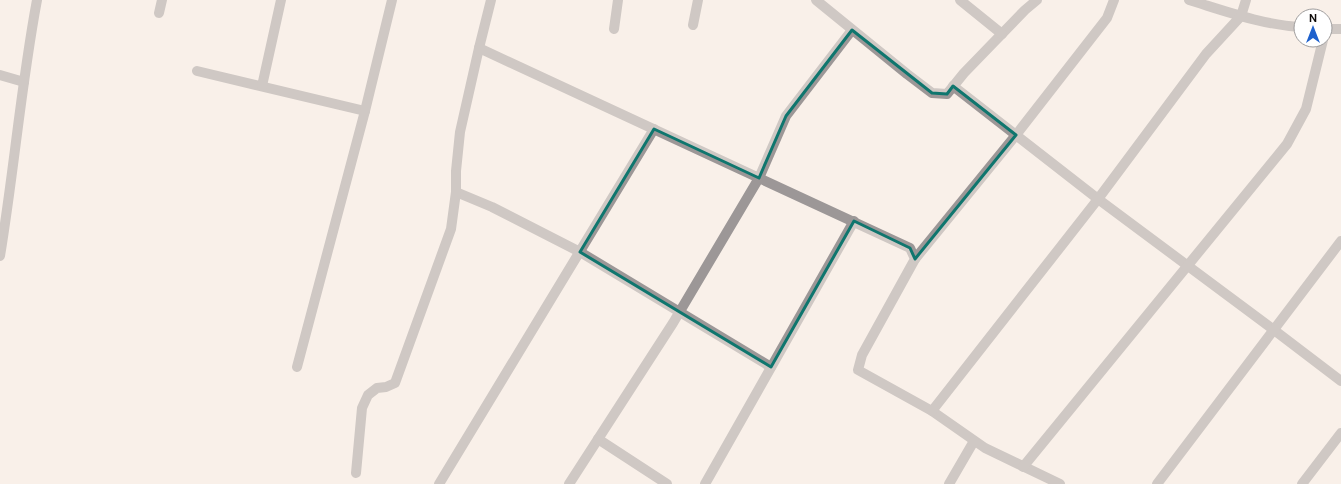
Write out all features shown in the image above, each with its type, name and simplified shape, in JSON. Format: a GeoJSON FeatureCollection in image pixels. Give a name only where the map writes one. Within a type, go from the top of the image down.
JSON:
{"type":"FeatureCollection","features":[{"type":"Feature","properties":{"kind":"street"},"geometry":{"type":"LineString","coordinates":[[0,256],[4,202],[24,82],[28,46],[37,0]]}},
{"type":"Feature","properties":{"kind":"street"},"geometry":{"type":"LineString","coordinates":[[159,13],[162,0]]}},
{"type":"Feature","properties":{"kind":"street"},"geometry":{"type":"LineString","coordinates":[[262,86],[281,0]]}},
{"type":"Feature","properties":{"kind":"street"},"geometry":{"type":"LineString","coordinates":[[297,367],[365,111],[392,0]]}},
{"type":"Feature","properties":{"kind":"street"},"geometry":{"type":"LineString","coordinates":[[356,474],[362,408],[368,395],[377,388],[386,387],[395,383],[451,228],[456,192],[456,171],[460,132],[490,0]]}},
{"type":"Feature","properties":{"kind":"street"},"geometry":{"type":"LineString","coordinates":[[614,29],[618,0]]}},
{"type":"Feature","properties":{"kind":"street"},"geometry":{"type":"LineString","coordinates":[[693,26],[698,0]]}},
{"type":"Feature","properties":{"kind":"street"},"geometry":{"type":"LineString","coordinates":[[816,0],[932,93],[947,94],[964,73],[1025,10],[1037,0]]}},
{"type":"Feature","properties":{"kind":"street"},"geometry":{"type":"LineString","coordinates":[[960,0],[1002,34]]}},
{"type":"Feature","properties":{"kind":"street"},"geometry":{"type":"LineString","coordinates":[[1060,484],[985,448],[932,411],[858,370],[862,355],[915,259],[1016,135],[1107,18],[1114,0]]}},
{"type":"Feature","properties":{"kind":"street"},"geometry":{"type":"LineString","coordinates":[[1189,0],[1241,16],[1293,27]]}},
{"type":"Feature","properties":{"kind":"street"},"geometry":{"type":"LineString","coordinates":[[932,411],[1098,199],[1206,54],[1241,16],[1246,0]]}},
{"type":"Feature","properties":{"kind":"street"},"geometry":{"type":"LineString","coordinates":[[569,484],[679,312],[759,178],[786,116],[852,30]]}},
{"type":"Feature","properties":{"kind":"street"},"geometry":{"type":"LineString","coordinates":[[479,48],[910,248],[915,259]]}},
{"type":"Feature","properties":{"kind":"street"},"geometry":{"type":"LineString","coordinates":[[1023,467],[1287,144],[1306,109],[1321,48]]}},
{"type":"Feature","properties":{"kind":"street"},"geometry":{"type":"LineString","coordinates":[[197,71],[365,111]]}},
{"type":"Feature","properties":{"kind":"street"},"geometry":{"type":"LineString","coordinates":[[0,75],[24,82]]}},
{"type":"Feature","properties":{"kind":"street"},"geometry":{"type":"LineString","coordinates":[[953,86],[1098,199],[1341,381]]}},
{"type":"Feature","properties":{"kind":"street"},"geometry":{"type":"LineString","coordinates":[[439,484],[654,129]]}},
{"type":"Feature","properties":{"kind":"street"},"geometry":{"type":"LineString","coordinates":[[456,192],[492,207],[580,252],[770,367]]}},
{"type":"Feature","properties":{"kind":"street"},"geometry":{"type":"LineString","coordinates":[[705,484],[854,221]]}},
{"type":"Feature","properties":{"kind":"street"},"geometry":{"type":"LineString","coordinates":[[1157,484],[1341,241]]}},
{"type":"Feature","properties":{"kind":"street"},"geometry":{"type":"LineString","coordinates":[[1302,484],[1341,433]]}},
{"type":"Feature","properties":{"kind":"street"},"geometry":{"type":"LineString","coordinates":[[598,439],[667,484]]}},
{"type":"Feature","properties":{"kind":"street"},"geometry":{"type":"LineString","coordinates":[[949,484],[974,441]]}},
{"type":"Feature","properties":{"kind":"highlighted area"},"geometry":{"type":"Polygon","coordinates":[[[852,30],[932,93],[947,94],[953,86],[1016,135],[915,259],[910,248],[854,221],[771,367],[580,252],[654,129],[759,178],[786,116],[852,30]]]}}]}
